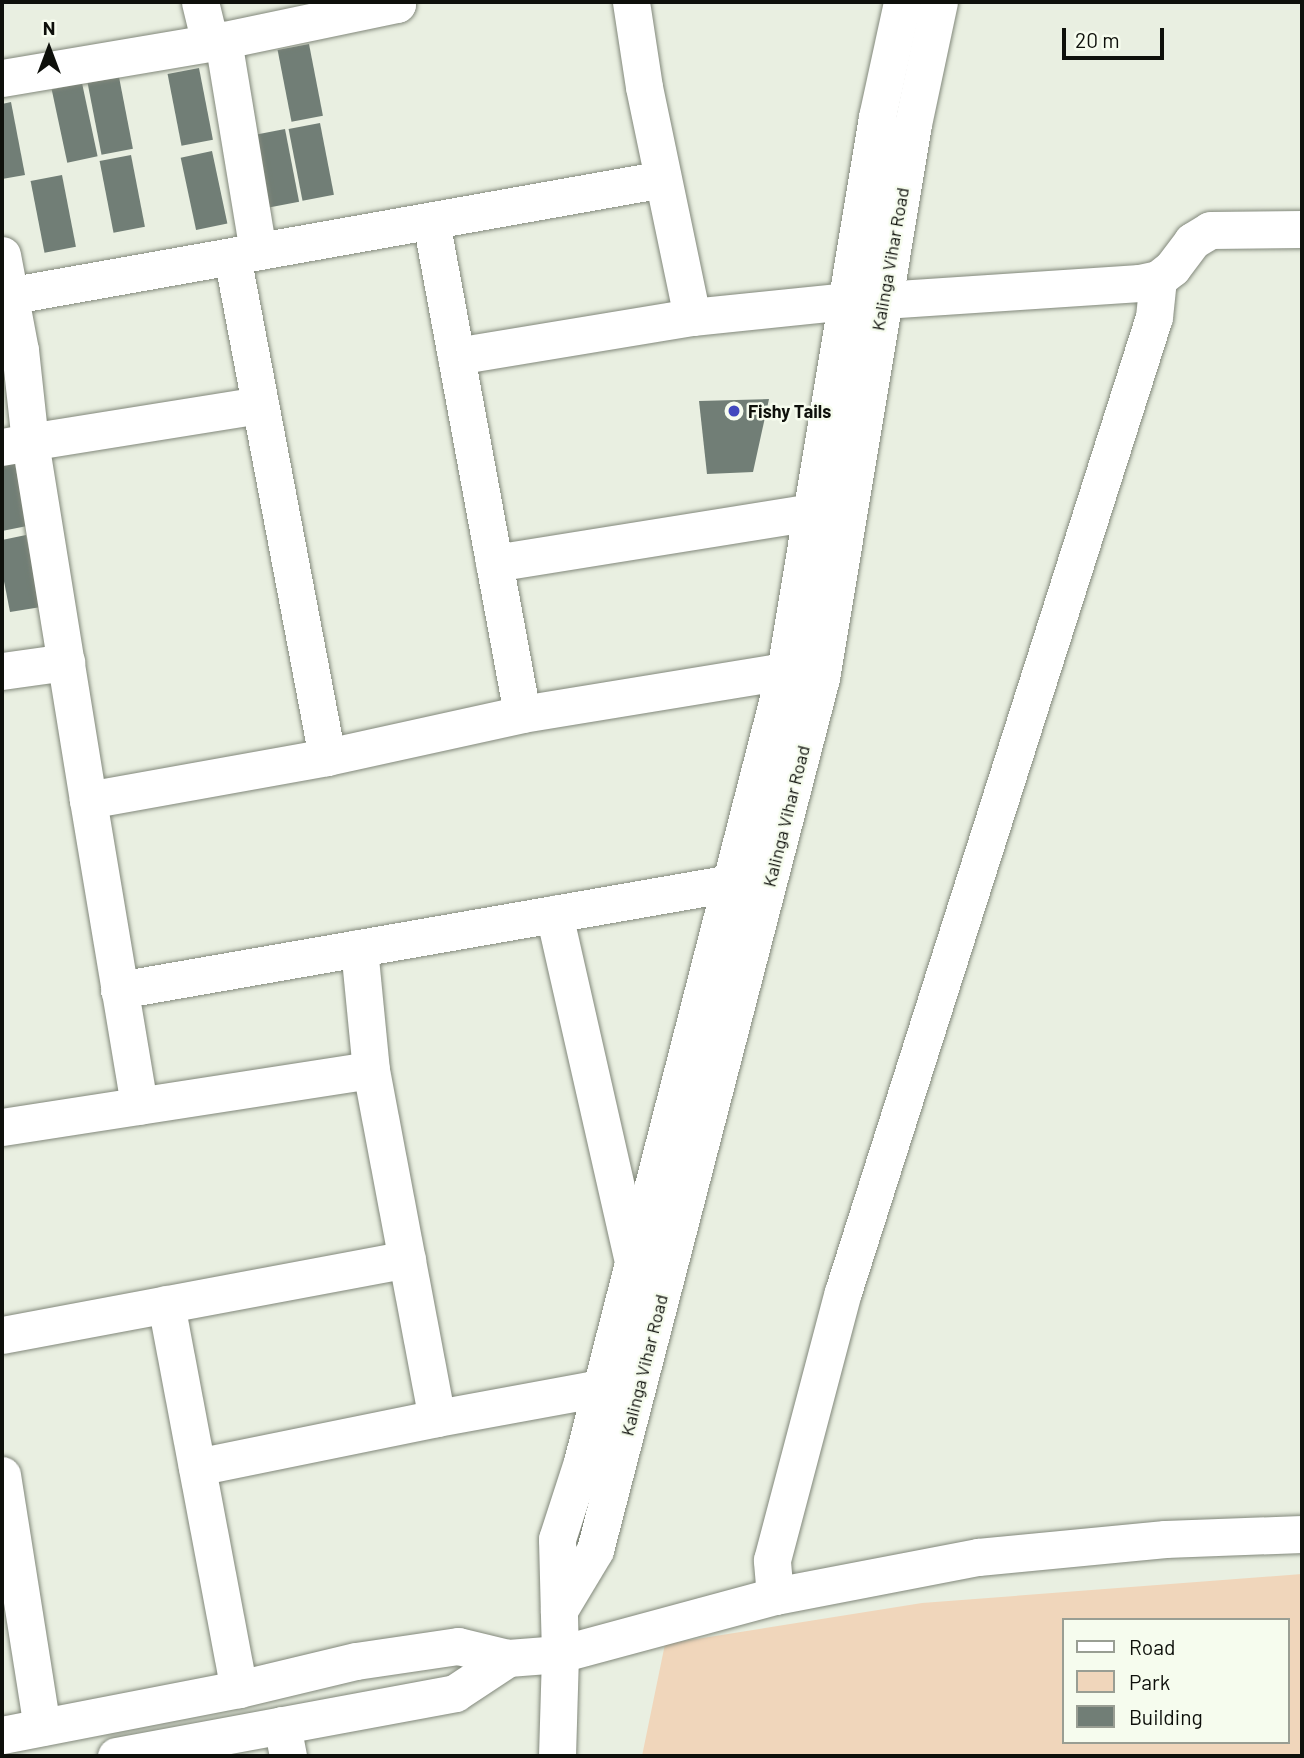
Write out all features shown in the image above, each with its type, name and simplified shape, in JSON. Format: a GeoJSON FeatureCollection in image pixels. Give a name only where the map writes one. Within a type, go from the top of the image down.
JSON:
{"type":"FeatureCollection","features":[{"type":"Feature","properties":{"kind":"street"},"geometry":{"type":"LineString","coordinates":[[200,2],[217,42],[245,254],[260,405],[327,757]]}},
{"type":"Feature","properties":{"kind":"street"},"geometry":{"type":"LineString","coordinates":[[631,2],[663,179],[692,317]]}},
{"type":"Feature","properties":{"kind":"street","name":"Kalinga Vihar Road"},"geometry":{"type":"LineString","coordinates":[[557,1756],[561,1654],[557,1539],[601,1388],[785,671],[877,117],[902,2]]}},
{"type":"Feature","properties":{"kind":"street","name":"Kalinga Vihar Road"},"geometry":{"type":"LineString","coordinates":[[559,1610],[595,1550],[821,678],[913,124],[939,2]]}},
{"type":"Feature","properties":{"kind":"street"},"geometry":{"type":"LineString","coordinates":[[2,78],[217,42],[404,3]]}},
{"type":"Feature","properties":{"kind":"street"},"geometry":{"type":"LineString","coordinates":[[6,296],[663,179]]}},
{"type":"Feature","properties":{"kind":"street"},"geometry":{"type":"LineString","coordinates":[[431,220],[522,714]]}},
{"type":"Feature","properties":{"kind":"street"},"geometry":{"type":"LineString","coordinates":[[775,1597],[772,1560],[843,1292],[1154,317],[1158,279],[1201,233],[1226,228],[1302,229]]}},
{"type":"Feature","properties":{"kind":"street"},"geometry":{"type":"LineString","coordinates":[[2,255],[16,445],[66,662],[139,1106]]}},
{"type":"Feature","properties":{"kind":"street"},"geometry":{"type":"LineString","coordinates":[[883,300],[1158,279]]}},
{"type":"Feature","properties":{"kind":"street"},"geometry":{"type":"LineString","coordinates":[[456,356],[692,317],[846,301]]}},
{"type":"Feature","properties":{"kind":"street"},"geometry":{"type":"LineString","coordinates":[[16,445],[260,405]]}},
{"type":"Feature","properties":{"kind":"street"},"geometry":{"type":"LineString","coordinates":[[494,563],[811,512]]}},
{"type":"Feature","properties":{"kind":"street"},"geometry":{"type":"LineString","coordinates":[[2,671],[66,662]]}},
{"type":"Feature","properties":{"kind":"street"},"geometry":{"type":"LineString","coordinates":[[88,800],[327,757],[522,714],[785,671],[821,678]]}},
{"type":"Feature","properties":{"kind":"street"},"geometry":{"type":"LineString","coordinates":[[119,990],[731,883]]}},
{"type":"Feature","properties":{"kind":"street"},"geometry":{"type":"LineString","coordinates":[[554,914],[633,1264]]}},
{"type":"Feature","properties":{"kind":"street"},"geometry":{"type":"LineString","coordinates":[[359,948],[371,1070],[437,1419]]}},
{"type":"Feature","properties":{"kind":"street"},"geometry":{"type":"LineString","coordinates":[[2,1128],[371,1070]]}},
{"type":"Feature","properties":{"kind":"street"},"geometry":{"type":"LineString","coordinates":[[2,1335],[407,1259]]}},
{"type":"Feature","properties":{"kind":"street"},"geometry":{"type":"LineString","coordinates":[[166,1304],[239,1689]]}},
{"type":"Feature","properties":{"kind":"street"},"geometry":{"type":"LineString","coordinates":[[197,1467],[601,1388]]}},
{"type":"Feature","properties":{"kind":"street"},"geometry":{"type":"LineString","coordinates":[[3,1492],[42,1727]]}},
{"type":"Feature","properties":{"kind":"street"},"geometry":{"type":"LineString","coordinates":[[2,1735],[239,1689],[356,1661],[458,1646],[508,1658],[561,1654],[775,1597],[978,1557],[1165,1539],[1302,1534]]}},
{"type":"Feature","properties":{"kind":"street"},"geometry":{"type":"LineString","coordinates":[[116,1756],[285,1740],[455,1693],[508,1658]]}},
{"type":"Feature","properties":{"kind":"green space"},"geometry":{"type":"Polygon","coordinates":[[[1302,1574],[1302,1756],[642,1756],[665,1644],[922,1603],[1302,1574]]]}},
{"type":"Feature","properties":{"kind":"building"},"geometry":{"type":"Polygon","coordinates":[[[309,44],[323,116],[292,122],[278,50],[309,44]]]}},
{"type":"Feature","properties":{"kind":"building"},"geometry":{"type":"Polygon","coordinates":[[[199,68],[213,140],[182,146],[168,74],[199,68]]]}},
{"type":"Feature","properties":{"kind":"building"},"geometry":{"type":"Polygon","coordinates":[[[119,77],[133,149],[102,155],[88,83],[119,77]]]}},
{"type":"Feature","properties":{"kind":"building"},"geometry":{"type":"Polygon","coordinates":[[[82,83],[98,156],[67,163],[52,89],[82,83]]]}},
{"type":"Feature","properties":{"kind":"building"},"geometry":{"type":"Polygon","coordinates":[[[11,102],[25,175],[2,179],[2,104],[11,102]]]}},
{"type":"Feature","properties":{"kind":"building"},"geometry":{"type":"Polygon","coordinates":[[[320,123],[334,195],[303,201],[289,129],[320,123]]]}},
{"type":"Feature","properties":{"kind":"building"},"geometry":{"type":"Polygon","coordinates":[[[285,129],[299,202],[268,208],[254,135],[285,129]]]}},
{"type":"Feature","properties":{"kind":"building"},"geometry":{"type":"Polygon","coordinates":[[[212,151],[227,223],[196,230],[181,158],[212,151]]]}},
{"type":"Feature","properties":{"kind":"building"},"geometry":{"type":"Polygon","coordinates":[[[131,155],[145,227],[114,233],[100,161],[131,155]]]}},
{"type":"Feature","properties":{"kind":"building"},"geometry":{"type":"Polygon","coordinates":[[[62,175],[76,247],[45,253],[31,181],[62,175]]]}},
{"type":"Feature","properties":{"kind":"building"},"geometry":{"type":"Polygon","coordinates":[[[769,399],[753,472],[707,474],[699,401],[769,399]]]}},
{"type":"Feature","properties":{"kind":"building"},"geometry":{"type":"Polygon","coordinates":[[[13,454],[27,526],[2,531],[2,456],[13,454]]]}},
{"type":"Feature","properties":{"kind":"building"},"geometry":{"type":"Polygon","coordinates":[[[26,535],[41,607],[10,612],[2,571],[2,540],[26,535]]]}},
{"type":"Feature","properties":{"kind":"place","name":"Fishy Tails"},"geometry":{"type":"Point","coordinates":[734,411]}}]}
